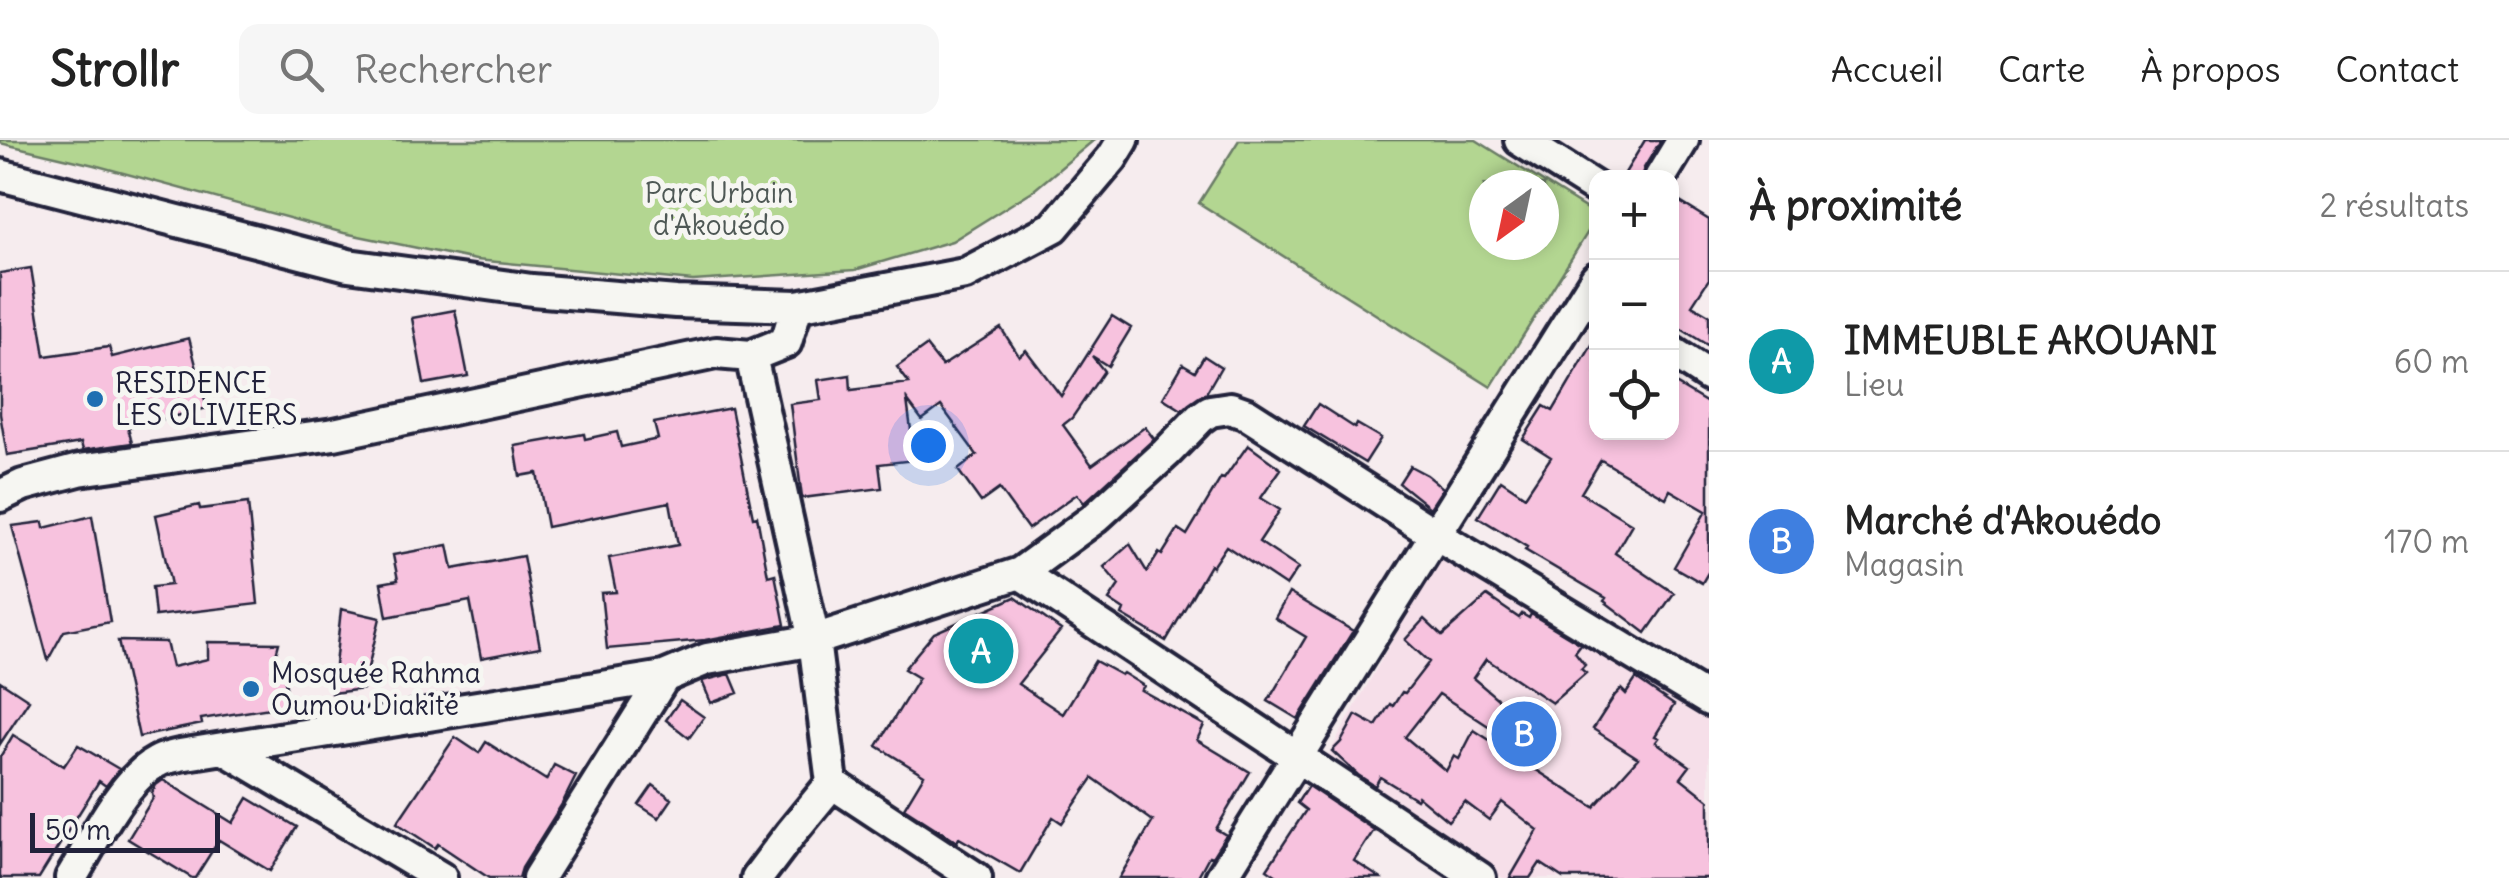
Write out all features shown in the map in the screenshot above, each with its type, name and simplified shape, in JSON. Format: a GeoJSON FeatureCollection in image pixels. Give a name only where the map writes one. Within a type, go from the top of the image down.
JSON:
{"type":"FeatureCollection","features":[{"type":"Feature","properties":{"kind":"street"},"geometry":{"type":"LineString","coordinates":[[0,175],[348,265],[532,290],[676,302],[796,306],[964,274],[1054,227],[1123,140]]}},
{"type":"Feature","properties":{"kind":"street"},"geometry":{"type":"LineString","coordinates":[[1520,140],[1589,184]]}},
{"type":"Feature","properties":{"kind":"street"},"geometry":{"type":"LineString","coordinates":[[1665,170],[1683,140]]}},
{"type":"Feature","properties":{"kind":"street"},"geometry":{"type":"LineString","coordinates":[[1221,878],[1589,299]]}},
{"type":"Feature","properties":{"kind":"street"},"geometry":{"type":"LineString","coordinates":[[0,496],[22,485],[79,470],[334,434],[716,353],[751,356],[786,342],[796,306]]}},
{"type":"Feature","properties":{"kind":"street"},"geometry":{"type":"LineString","coordinates":[[751,356],[814,640],[832,784],[758,878]]}},
{"type":"Feature","properties":{"kind":"street"},"geometry":{"type":"LineString","coordinates":[[1679,357],[1709,376]]}},
{"type":"Feature","properties":{"kind":"street"},"geometry":{"type":"LineString","coordinates":[[71,878],[126,790],[158,760],[664,677],[707,659],[814,640],[1020,573],[1096,518],[1200,418],[1210,411],[1230,408],[1246,414],[1436,535],[1709,700]]}},
{"type":"Feature","properties":{"kind":"street"},"geometry":{"type":"LineString","coordinates":[[1020,573],[1480,878]]}},
{"type":"Feature","properties":{"kind":"street"},"geometry":{"type":"LineString","coordinates":[[538,878],[664,677]]}},
{"type":"Feature","properties":{"kind":"street"},"geometry":{"type":"LineString","coordinates":[[225,749],[440,878]]}},
{"type":"Feature","properties":{"kind":"street"},"geometry":{"type":"LineString","coordinates":[[832,784],[976,878]]}},
{"type":"Feature","properties":{"kind":"shaded area"},"geometry":{"type":"Polygon","coordinates":[[[1442,551],[1709,710],[1709,878],[1503,878],[1326,759],[1442,551]]]}},
{"type":"Feature","properties":{"kind":"green space","name":"Parc Urbain d'Akouédo"},"geometry":{"type":"Polygon","coordinates":[[[0,140],[1094,140],[1034,190],[952,241],[855,270],[693,281],[476,260],[344,233],[0,140]]]}},
{"type":"Feature","properties":{"kind":"green space"},"geometry":{"type":"Polygon","coordinates":[[[1239,140],[1476,140],[1524,170],[1469,170],[1469,260],[1559,260],[1559,192],[1589,211],[1589,230],[1491,387],[1199,203],[1239,140]]]}},
{"type":"Feature","properties":{"kind":"building"},"geometry":{"type":"Polygon","coordinates":[[[1645,140],[1661,140],[1643,170],[1627,170],[1645,140]]]}},
{"type":"Feature","properties":{"kind":"building"},"geometry":{"type":"Polygon","coordinates":[[[1679,201],[1709,220],[1709,279],[1692,305],[1709,315],[1709,346],[1679,328],[1679,201]]]}},
{"type":"Feature","properties":{"kind":"building"},"geometry":{"type":"Polygon","coordinates":[[[31,268],[45,356],[109,347],[112,357],[189,338],[207,408],[128,428],[132,443],[83,450],[81,443],[7,455],[0,414],[0,273],[31,268]]]}},
{"type":"Feature","properties":{"kind":"building"},"geometry":{"type":"Polygon","coordinates":[[[455,310],[468,376],[424,384],[412,318],[455,310]]]}},
{"type":"Feature","properties":{"kind":"building"},"geometry":{"type":"Polygon","coordinates":[[[1112,316],[1131,328],[1108,366],[1092,356],[1104,371],[1063,425],[1092,465],[1145,427],[1154,439],[1084,503],[1077,494],[1028,529],[999,489],[981,502],[958,470],[977,455],[941,406],[922,420],[907,400],[915,460],[879,464],[882,488],[802,498],[790,404],[821,400],[818,380],[850,375],[851,390],[909,383],[897,367],[926,346],[942,366],[1001,328],[1019,356],[1026,350],[1061,396],[1112,316]]]}},
{"type":"Feature","properties":{"kind":"building"},"geometry":{"type":"Polygon","coordinates":[[[1589,350],[1589,440],[1679,440],[1679,386],[1709,404],[1709,571],[1702,583],[1674,567],[1706,511],[1670,490],[1666,498],[1601,460],[1581,493],[1632,524],[1615,553],[1674,593],[1646,633],[1604,601],[1606,598],[1478,517],[1501,480],[1525,496],[1551,457],[1523,439],[1544,406],[1553,411],[1589,350]]]}},
{"type":"Feature","properties":{"kind":"building"},"geometry":{"type":"Polygon","coordinates":[[[1204,356],[1221,367],[1206,393],[1182,410],[1163,398],[1183,364],[1195,371],[1204,356]]]}},
{"type":"Feature","properties":{"kind":"building"},"geometry":{"type":"Polygon","coordinates":[[[1318,404],[1355,428],[1357,424],[1381,438],[1365,463],[1304,426],[1318,404]]]}},
{"type":"Feature","properties":{"kind":"building"},"geometry":{"type":"Polygon","coordinates":[[[731,408],[753,517],[757,516],[768,576],[775,574],[785,625],[705,640],[607,649],[601,593],[616,592],[609,558],[678,545],[670,502],[547,527],[537,473],[520,476],[515,446],[617,432],[621,447],[658,439],[654,423],[731,408]]]}},
{"type":"Feature","properties":{"kind":"building"},"geometry":{"type":"Polygon","coordinates":[[[1248,445],[1281,469],[1261,498],[1280,510],[1259,542],[1298,568],[1286,586],[1226,546],[1210,565],[1166,641],[1122,615],[1124,610],[1109,600],[1119,585],[1104,567],[1130,544],[1147,572],[1178,529],[1187,535],[1221,478],[1248,445]]]}},
{"type":"Feature","properties":{"kind":"building"},"geometry":{"type":"Polygon","coordinates":[[[1410,466],[1443,488],[1430,508],[1399,483],[1410,466]]]}},
{"type":"Feature","properties":{"kind":"building"},"geometry":{"type":"Polygon","coordinates":[[[248,503],[258,604],[155,616],[152,587],[171,585],[156,515],[199,505],[200,509],[248,503]]]}},
{"type":"Feature","properties":{"kind":"building"},"geometry":{"type":"Polygon","coordinates":[[[92,516],[110,622],[64,631],[48,660],[12,526],[43,522],[44,528],[92,516]]]}},
{"type":"Feature","properties":{"kind":"building"},"geometry":{"type":"Polygon","coordinates":[[[448,545],[453,569],[523,556],[540,647],[481,658],[470,601],[387,617],[381,583],[398,580],[393,555],[448,545]]]}},
{"type":"Feature","properties":{"kind":"building"},"geometry":{"type":"Polygon","coordinates":[[[1289,593],[1353,631],[1298,719],[1268,701],[1306,637],[1275,618],[1289,593]]]}},
{"type":"Feature","properties":{"kind":"building"},"geometry":{"type":"Polygon","coordinates":[[[1487,596],[1519,618],[1522,614],[1529,618],[1531,614],[1581,644],[1575,652],[1586,673],[1552,703],[1486,659],[1473,678],[1505,705],[1493,729],[1439,694],[1405,737],[1446,771],[1454,756],[1459,759],[1474,730],[1594,807],[1638,758],[1593,729],[1615,695],[1621,689],[1626,694],[1636,679],[1674,705],[1655,736],[1659,738],[1656,742],[1690,766],[1681,778],[1709,800],[1709,878],[1563,878],[1540,863],[1530,878],[1510,878],[1538,830],[1502,802],[1489,820],[1465,802],[1448,821],[1418,796],[1416,799],[1380,777],[1375,786],[1332,751],[1356,715],[1376,726],[1390,704],[1393,706],[1429,662],[1405,640],[1424,619],[1442,636],[1487,596]]]}},
{"type":"Feature","properties":{"kind":"building"},"geometry":{"type":"Polygon","coordinates":[[[1015,597],[1061,630],[1018,684],[1063,714],[1095,661],[1123,673],[1144,686],[1141,690],[1204,725],[1197,740],[1250,772],[1216,829],[1226,835],[1197,878],[1119,878],[1153,821],[1093,778],[1062,823],[1053,817],[1020,873],[959,838],[957,842],[904,808],[924,775],[877,746],[919,678],[904,669],[934,633],[1015,597]]]}},
{"type":"Feature","properties":{"kind":"building"},"geometry":{"type":"Polygon","coordinates":[[[341,609],[380,618],[363,689],[332,693],[341,609]]]}},
{"type":"Feature","properties":{"kind":"building"},"geometry":{"type":"Polygon","coordinates":[[[118,641],[166,642],[172,667],[208,659],[208,642],[279,643],[272,669],[283,668],[289,705],[201,719],[202,724],[139,737],[118,641]]]}},
{"type":"Feature","properties":{"kind":"building"},"geometry":{"type":"Polygon","coordinates":[[[730,674],[738,693],[711,703],[702,681],[730,674]]]}},
{"type":"Feature","properties":{"kind":"building"},"geometry":{"type":"Polygon","coordinates":[[[0,681],[29,700],[0,744],[0,681]]]}},
{"type":"Feature","properties":{"kind":"building"},"geometry":{"type":"Polygon","coordinates":[[[680,700],[704,717],[689,738],[666,720],[680,700]]]}},
{"type":"Feature","properties":{"kind":"building"},"geometry":{"type":"Polygon","coordinates":[[[13,735],[64,766],[78,745],[119,769],[106,786],[99,781],[39,878],[0,878],[0,757],[13,735]]]}},
{"type":"Feature","properties":{"kind":"building"},"geometry":{"type":"Polygon","coordinates":[[[455,737],[479,753],[486,742],[546,780],[554,765],[576,776],[519,878],[489,878],[438,844],[435,848],[397,823],[455,737]]]}},
{"type":"Feature","properties":{"kind":"building"},"geometry":{"type":"Polygon","coordinates":[[[163,780],[233,823],[248,798],[297,827],[270,871],[219,840],[192,878],[128,839],[153,798],[156,785],[163,780]]]}},
{"type":"Feature","properties":{"kind":"building"},"geometry":{"type":"Polygon","coordinates":[[[653,785],[672,799],[659,818],[639,805],[653,785]]]}},
{"type":"Feature","properties":{"kind":"building"},"geometry":{"type":"Polygon","coordinates":[[[1308,786],[1374,830],[1354,861],[1380,878],[1280,878],[1267,869],[1306,810],[1297,803],[1308,786]]]}},
{"type":"Feature","properties":{"kind":"place","name":"RESIDENCE LES OLIVIERS"},"geometry":{"type":"Point","coordinates":[95,399]}},
{"type":"Feature","properties":{"kind":"place","name":"IMMEUBLE AKOUANI"},"geometry":{"type":"Point","coordinates":[981,651]}},
{"type":"Feature","properties":{"kind":"place","name":"Mosquée Rahma Oumou Diakité"},"geometry":{"type":"Point","coordinates":[251,689]}},
{"type":"Feature","properties":{"kind":"place","name":"Marché d'Akouédo"},"geometry":{"type":"Point","coordinates":[1524,734]}}]}
